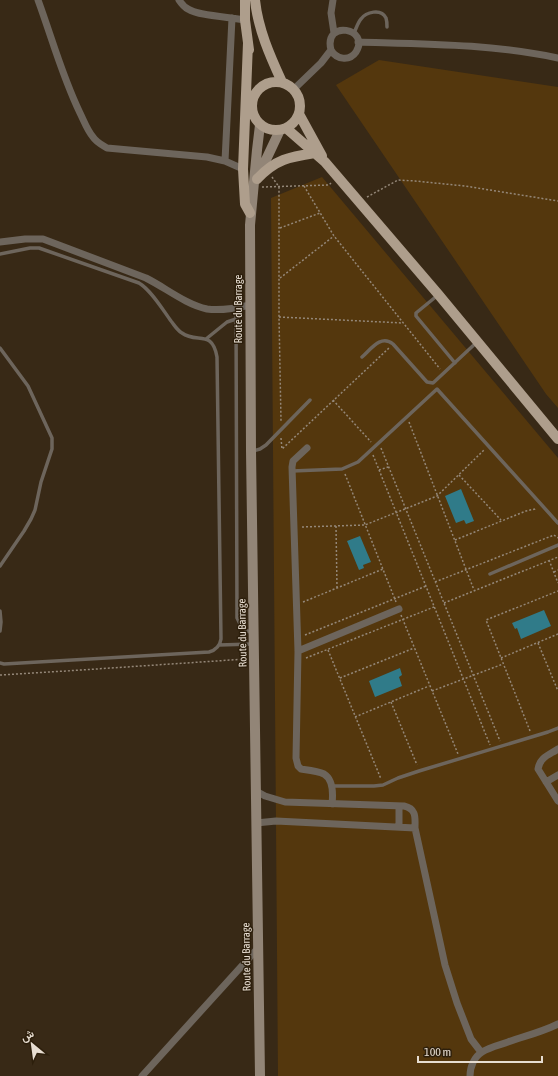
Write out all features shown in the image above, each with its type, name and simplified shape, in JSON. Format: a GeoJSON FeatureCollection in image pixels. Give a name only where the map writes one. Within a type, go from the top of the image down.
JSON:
{"type":"FeatureCollection","features":[{"type":"Feature","properties":{"kind":"main road"},"geometry":{"type":"LineString","coordinates":[[245,0],[245,20],[255,93]]}},
{"type":"Feature","properties":{"kind":"main road"},"geometry":{"type":"LineString","coordinates":[[255,0],[256,12],[262,32],[270,56],[282,82]]}},
{"type":"Feature","properties":{"kind":"main road"},"geometry":{"type":"LineString","coordinates":[[248,43],[243,169],[246,204],[250,213]]}},
{"type":"Feature","properties":{"kind":"main road"},"geometry":{"type":"LineString","coordinates":[[275,81],[282,82],[294,89],[300,101],[300,108],[299,114],[292,125],[283,129],[273,130],[260,125],[253,114],[251,107],[255,93],[260,87],[275,81]]}},
{"type":"Feature","properties":{"kind":"main road"},"geometry":{"type":"LineString","coordinates":[[299,114],[324,162]]}},
{"type":"Feature","properties":{"kind":"main road","name":"Route du Barrage"},"geometry":{"type":"LineString","coordinates":[[260,125],[255,186],[250,213],[251,452],[260,1076]]}},
{"type":"Feature","properties":{"kind":"main road"},"geometry":{"type":"LineString","coordinates":[[283,129],[315,154],[339,178],[438,294],[558,439]]}},
{"type":"Feature","properties":{"kind":"main road","name":"Route du Barrage"},"geometry":{"type":"LineString","coordinates":[[255,186],[283,129]]}},
{"type":"Feature","properties":{"kind":"main road"},"geometry":{"type":"LineString","coordinates":[[255,186],[267,170],[282,160],[294,156],[315,154]]}},
{"type":"Feature","properties":{"kind":"street"},"geometry":{"type":"LineString","coordinates":[[38,0],[68,86],[93,138],[99,143],[108,148],[207,157],[226,161],[243,169]]}},
{"type":"Feature","properties":{"kind":"street"},"geometry":{"type":"LineString","coordinates":[[179,0],[193,12],[245,20]]}},
{"type":"Feature","properties":{"kind":"street"},"geometry":{"type":"LineString","coordinates":[[333,0],[331,13],[334,33],[330,41],[331,50],[336,56]]}},
{"type":"Feature","properties":{"kind":"street"},"geometry":{"type":"LineString","coordinates":[[226,161],[232,18]]}},
{"type":"Feature","properties":{"kind":"street"},"geometry":{"type":"LineString","coordinates":[[321,63],[336,56],[345,58],[353,55],[356,51],[358,39],[354,33],[346,30],[334,33]]}},
{"type":"Feature","properties":{"kind":"street"},"geometry":{"type":"LineString","coordinates":[[358,42],[462,46],[514,50],[558,58]]}},
{"type":"Feature","properties":{"kind":"street"},"geometry":{"type":"LineString","coordinates":[[294,89],[321,63],[331,50]]}},
{"type":"Feature","properties":{"kind":"street"},"geometry":{"type":"LineString","coordinates":[[0,242],[25,239],[43,239],[146,278],[184,300],[208,309],[236,308],[250,305]]}},
{"type":"Feature","properties":{"kind":"street"},"geometry":{"type":"LineString","coordinates":[[307,448],[293,461],[292,471],[298,638],[297,764],[301,769],[325,774],[330,781],[333,790],[332,804]]}},
{"type":"Feature","properties":{"kind":"street"},"geometry":{"type":"LineString","coordinates":[[298,651],[399,609]]}},
{"type":"Feature","properties":{"kind":"street"},"geometry":{"type":"LineString","coordinates":[[558,749],[543,758],[539,763],[538,769],[558,801]]}},
{"type":"Feature","properties":{"kind":"street"},"geometry":{"type":"LineString","coordinates":[[546,782],[558,775]]}},
{"type":"Feature","properties":{"kind":"street"},"geometry":{"type":"LineString","coordinates":[[256,791],[270,798],[285,802],[400,806],[409,807],[413,810],[415,815],[415,828],[445,965],[456,1003],[471,1039],[481,1052]]}},
{"type":"Feature","properties":{"kind":"street"},"geometry":{"type":"LineString","coordinates":[[399,827],[400,806]]}},
{"type":"Feature","properties":{"kind":"street"},"geometry":{"type":"LineString","coordinates":[[256,823],[276,821],[415,828]]}},
{"type":"Feature","properties":{"kind":"street"},"geometry":{"type":"LineString","coordinates":[[142,1076],[258,948]]}},
{"type":"Feature","properties":{"kind":"street"},"geometry":{"type":"LineString","coordinates":[[470,1076],[470,1070],[481,1052],[549,1029],[558,1024]]}},
{"type":"Feature","properties":{"kind":"lane"},"geometry":{"type":"LineString","coordinates":[[354,33],[360,19],[372,12],[379,12],[384,15],[387,19],[387,27]]}},
{"type":"Feature","properties":{"kind":"lane"},"geometry":{"type":"LineString","coordinates":[[0,254],[30,248],[39,248],[139,283],[148,290],[181,333],[189,337],[206,339],[214,348],[217,357],[221,638],[219,645],[215,650],[209,652],[12,664],[0,663]]}},
{"type":"Feature","properties":{"kind":"lane"},"geometry":{"type":"LineString","coordinates":[[438,294],[416,312],[416,316],[455,363]]}},
{"type":"Feature","properties":{"kind":"lane"},"geometry":{"type":"LineString","coordinates":[[236,308],[237,618],[243,629],[254,633]]}},
{"type":"Feature","properties":{"kind":"lane"},"geometry":{"type":"LineString","coordinates":[[206,339],[227,322],[236,319]]}},
{"type":"Feature","properties":{"kind":"lane"},"geometry":{"type":"LineString","coordinates":[[362,357],[380,341],[386,340],[393,344],[429,383],[433,383],[478,342]]}},
{"type":"Feature","properties":{"kind":"lane"},"geometry":{"type":"LineString","coordinates":[[0,348],[28,386],[52,438],[53,445],[41,482],[32,518],[0,566]]}},
{"type":"Feature","properties":{"kind":"lane"},"geometry":{"type":"LineString","coordinates":[[292,471],[342,469],[358,462],[406,416],[437,389],[558,523]]}},
{"type":"Feature","properties":{"kind":"lane"},"geometry":{"type":"LineString","coordinates":[[251,452],[263,447],[310,400]]}},
{"type":"Feature","properties":{"kind":"lane"},"geometry":{"type":"LineString","coordinates":[[490,574],[558,545]]}},
{"type":"Feature","properties":{"kind":"lane"},"geometry":{"type":"LineString","coordinates":[[0,611],[0,631]]}},
{"type":"Feature","properties":{"kind":"lane"},"geometry":{"type":"LineString","coordinates":[[219,645],[254,644]]}},
{"type":"Feature","properties":{"kind":"lane"},"geometry":{"type":"LineString","coordinates":[[332,786],[383,785],[419,771],[558,728]]}},
{"type":"Feature","properties":{"kind":"path"},"geometry":{"type":"LineString","coordinates":[[267,170],[279,187],[279,317],[282,449],[393,344]]}},
{"type":"Feature","properties":{"kind":"path"},"geometry":{"type":"LineString","coordinates":[[255,186],[279,187],[329,185],[339,178]]}},
{"type":"Feature","properties":{"kind":"path"},"geometry":{"type":"LineString","coordinates":[[358,201],[398,180],[415,180],[466,186],[558,200]]}},
{"type":"Feature","properties":{"kind":"path"},"geometry":{"type":"LineString","coordinates":[[304,186],[334,236],[444,373]]}},
{"type":"Feature","properties":{"kind":"path"},"geometry":{"type":"LineString","coordinates":[[280,228],[320,213]]}},
{"type":"Feature","properties":{"kind":"path"},"geometry":{"type":"LineString","coordinates":[[280,278],[334,236]]}},
{"type":"Feature","properties":{"kind":"path"},"geometry":{"type":"LineString","coordinates":[[279,317],[404,324]]}},
{"type":"Feature","properties":{"kind":"path"},"geometry":{"type":"LineString","coordinates":[[333,400],[375,446]]}},
{"type":"Feature","properties":{"kind":"path"},"geometry":{"type":"LineString","coordinates":[[406,416],[474,590]]}},
{"type":"Feature","properties":{"kind":"path"},"geometry":{"type":"LineString","coordinates":[[379,442],[501,746]]}},
{"type":"Feature","properties":{"kind":"path"},"geometry":{"type":"LineString","coordinates":[[294,528],[365,525],[437,496],[488,445]]}},
{"type":"Feature","properties":{"kind":"path"},"geometry":{"type":"LineString","coordinates":[[370,450],[492,748]]}},
{"type":"Feature","properties":{"kind":"path"},"geometry":{"type":"LineString","coordinates":[[379,470],[389,467]]}},
{"type":"Feature","properties":{"kind":"path"},"geometry":{"type":"LineString","coordinates":[[459,474],[501,521]]}},
{"type":"Feature","properties":{"kind":"path"},"geometry":{"type":"LineString","coordinates":[[455,540],[526,511],[535,509],[542,504]]}},
{"type":"Feature","properties":{"kind":"path"},"geometry":{"type":"LineString","coordinates":[[336,526],[337,588]]}},
{"type":"Feature","properties":{"kind":"path"},"geometry":{"type":"LineString","coordinates":[[435,582],[554,535],[558,538]]}},
{"type":"Feature","properties":{"kind":"path"},"geometry":{"type":"LineString","coordinates":[[444,602],[558,557]]}},
{"type":"Feature","properties":{"kind":"path"},"geometry":{"type":"LineString","coordinates":[[549,560],[558,582]]}},
{"type":"Feature","properties":{"kind":"path"},"geometry":{"type":"LineString","coordinates":[[297,605],[383,569]]}},
{"type":"Feature","properties":{"kind":"path"},"geometry":{"type":"LineString","coordinates":[[554,572],[558,570]]}},
{"type":"Feature","properties":{"kind":"path"},"geometry":{"type":"LineString","coordinates":[[298,638],[426,586]]}},
{"type":"Feature","properties":{"kind":"path"},"geometry":{"type":"LineString","coordinates":[[532,736],[486,620],[558,591]]}},
{"type":"Feature","properties":{"kind":"path"},"geometry":{"type":"LineString","coordinates":[[306,659],[434,607]]}},
{"type":"Feature","properties":{"kind":"path"},"geometry":{"type":"LineString","coordinates":[[501,658],[558,634]]}},
{"type":"Feature","properties":{"kind":"path"},"geometry":{"type":"LineString","coordinates":[[538,643],[558,691]]}},
{"type":"Feature","properties":{"kind":"path"},"geometry":{"type":"LineString","coordinates":[[340,678],[415,648]]}},
{"type":"Feature","properties":{"kind":"path"},"geometry":{"type":"LineString","coordinates":[[328,650],[383,785]]}},
{"type":"Feature","properties":{"kind":"path"},"geometry":{"type":"LineString","coordinates":[[0,675],[254,658]]}},
{"type":"Feature","properties":{"kind":"path"},"geometry":{"type":"LineString","coordinates":[[432,691],[503,664]]}},
{"type":"Feature","properties":{"kind":"path"},"geometry":{"type":"LineString","coordinates":[[355,717],[430,686]]}},
{"type":"Feature","properties":{"kind":"path"},"geometry":{"type":"LineString","coordinates":[[391,702],[419,771]]}},
{"type":"Feature","properties":{"kind":"shaded area"},"geometry":{"type":"Polygon","coordinates":[[[379,60],[558,87],[558,408],[546,394],[336,85],[379,60]]]}},
{"type":"Feature","properties":{"kind":"shaded area"},"geometry":{"type":"Polygon","coordinates":[[[322,177],[558,458],[558,1076],[278,1076],[271,198],[322,177]]]}},
{"type":"Feature","properties":{"kind":"water"},"geometry":{"type":"Polygon","coordinates":[[[461,489],[474,521],[466,524],[464,520],[456,523],[445,496],[461,489]]]}},
{"type":"Feature","properties":{"kind":"water"},"geometry":{"type":"Polygon","coordinates":[[[360,536],[371,562],[363,565],[364,568],[359,570],[347,541],[360,536]]]}},
{"type":"Feature","properties":{"kind":"water"},"geometry":{"type":"Polygon","coordinates":[[[544,610],[551,626],[521,639],[517,628],[515,629],[512,623],[544,610]]]}},
{"type":"Feature","properties":{"kind":"water"},"geometry":{"type":"Polygon","coordinates":[[[400,668],[402,675],[399,677],[402,686],[375,697],[369,681],[400,668]]]}}]}
